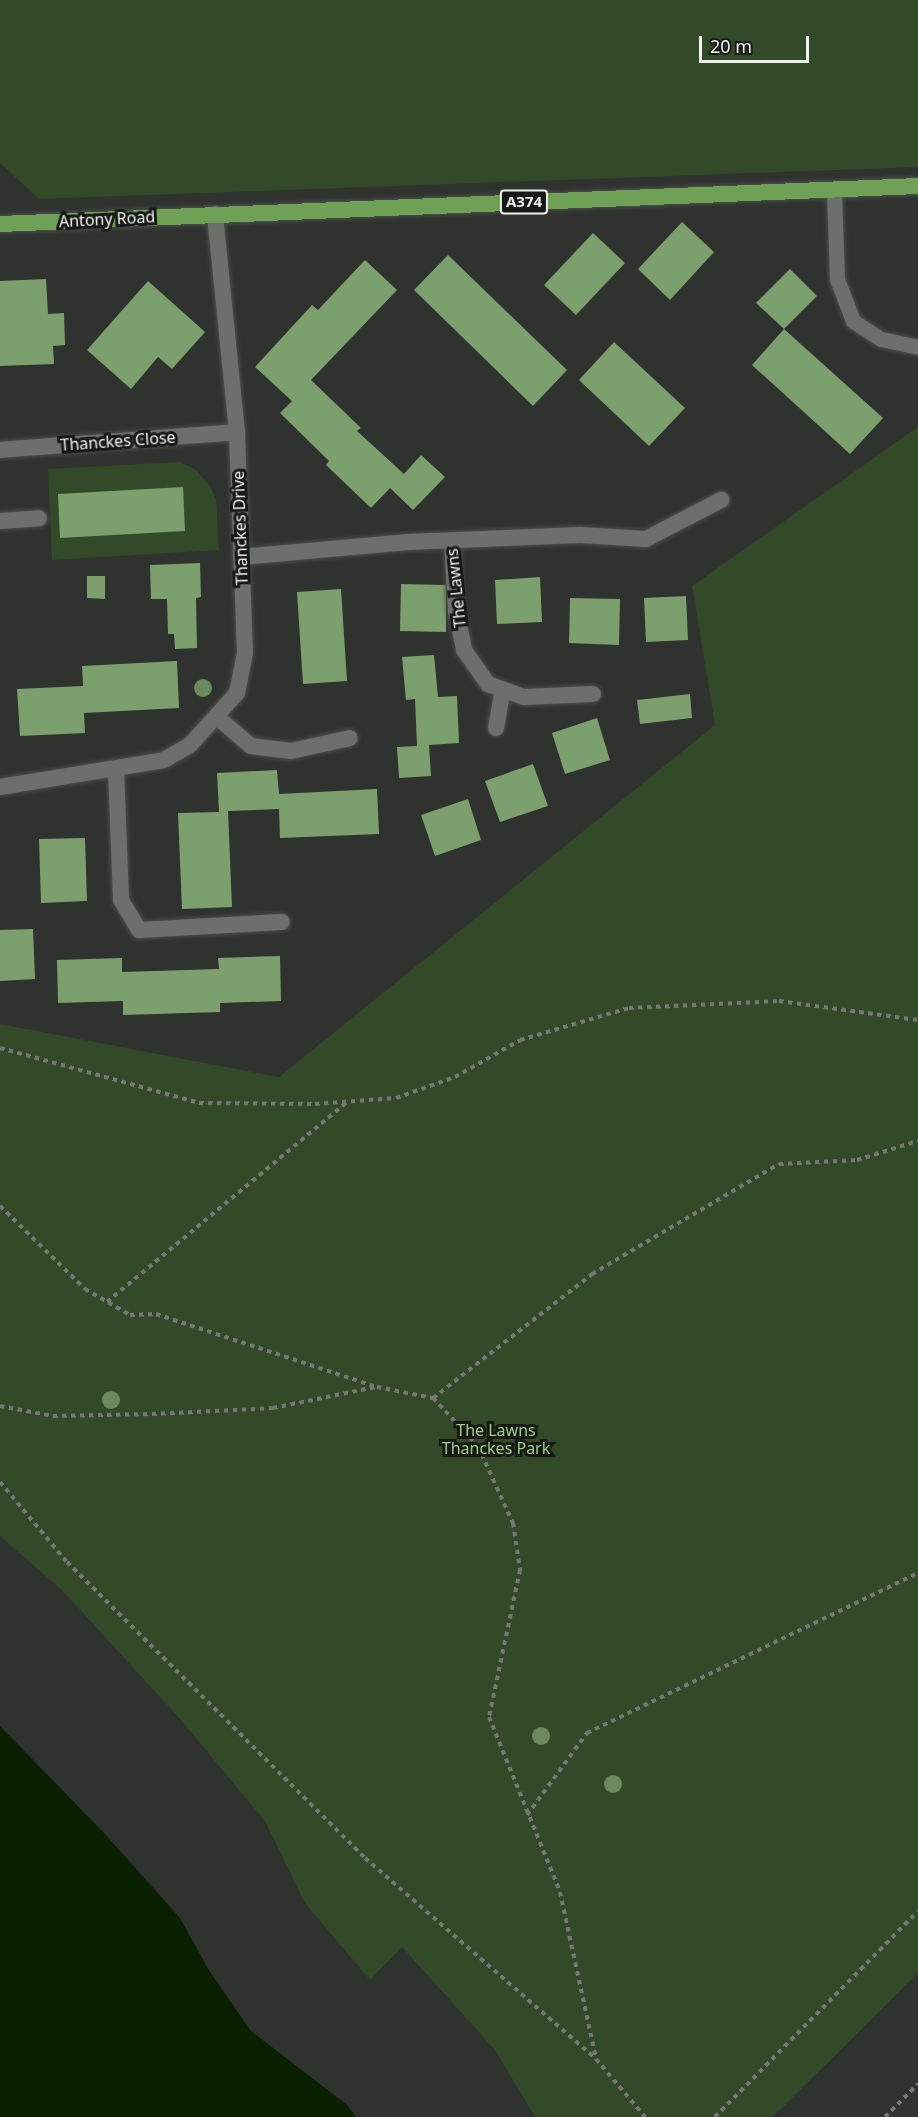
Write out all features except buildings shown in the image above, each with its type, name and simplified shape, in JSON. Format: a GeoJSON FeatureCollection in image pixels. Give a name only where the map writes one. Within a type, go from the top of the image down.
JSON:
{"type":"FeatureCollection","features":[{"type":"Feature","properties":{"kind":"main road","name":"A374"},"geometry":{"type":"LineString","coordinates":[[214,213],[918,186]]}},
{"type":"Feature","properties":{"kind":"main road","name":"Antony Road"},"geometry":{"type":"LineString","coordinates":[[0,224],[214,213]]}},
{"type":"Feature","properties":{"kind":"street","name":"Thanckes Drive"},"geometry":{"type":"LineString","coordinates":[[0,787],[164,760],[190,745],[218,718],[237,693],[245,653],[237,432],[214,213]]}},
{"type":"Feature","properties":{"kind":"street","name":"Thanckes Close"},"geometry":{"type":"LineString","coordinates":[[0,450],[237,432]]}},
{"type":"Feature","properties":{"kind":"street"},"geometry":{"type":"LineString","coordinates":[[241,557],[452,540],[580,535],[646,539],[721,500]]}},
{"type":"Feature","properties":{"kind":"street"},"geometry":{"type":"LineString","coordinates":[[0,521],[39,518]]}},
{"type":"Feature","properties":{"kind":"street","name":"The Lawns"},"geometry":{"type":"LineString","coordinates":[[452,540],[456,611],[464,650],[488,684],[524,697],[593,694]]}},
{"type":"Feature","properties":{"kind":"street"},"geometry":{"type":"LineString","coordinates":[[496,728],[503,690]]}},
{"type":"Feature","properties":{"kind":"street"},"geometry":{"type":"LineString","coordinates":[[218,718],[251,746],[291,751],[350,738]]}},
{"type":"Feature","properties":{"kind":"street"},"geometry":{"type":"LineString","coordinates":[[116,769],[122,900],[140,930],[282,922]]}},
{"type":"Feature","properties":{"kind":"lane"},"geometry":{"type":"LineString","coordinates":[[834,190],[837,279],[853,321],[881,339],[918,347]]}},
{"type":"Feature","properties":{"kind":"path"},"geometry":{"type":"LineString","coordinates":[[0,1048],[199,1103],[347,1101],[396,1098],[455,1077],[520,1040],[629,1008],[779,1001],[918,1020]]}},
{"type":"Feature","properties":{"kind":"path"},"geometry":{"type":"LineString","coordinates":[[107,1302],[347,1101]]}},
{"type":"Feature","properties":{"kind":"path"},"geometry":{"type":"LineString","coordinates":[[433,1398],[592,1274],[779,1164],[857,1160],[918,1141]]}},
{"type":"Feature","properties":{"kind":"path"},"geometry":{"type":"LineString","coordinates":[[0,1206],[85,1289],[130,1314],[156,1314],[377,1387],[433,1398],[478,1446],[513,1523],[520,1570],[489,1717],[560,1892],[596,2059]]}},
{"type":"Feature","properties":{"kind":"path"},"geometry":{"type":"LineString","coordinates":[[0,1406],[53,1416],[273,1408],[377,1387]]}},
{"type":"Feature","properties":{"kind":"path"},"geometry":{"type":"LineString","coordinates":[[0,1482],[67,1562],[365,1858],[596,2059],[645,2117]]}},
{"type":"Feature","properties":{"kind":"path"},"geometry":{"type":"LineString","coordinates":[[527,1815],[587,1733],[918,1573]]}},
{"type":"Feature","properties":{"kind":"path"},"geometry":{"type":"LineString","coordinates":[[715,2117],[918,1911]]}},
{"type":"Feature","properties":{"kind":"path"},"geometry":{"type":"LineString","coordinates":[[885,2117],[918,2084]]}},
{"type":"Feature","properties":{"kind":"green space"},"geometry":{"type":"Polygon","coordinates":[[[0,0],[918,0],[918,167],[39,199],[0,163],[0,0]]]}},
{"type":"Feature","properties":{"kind":"green space","name":"The Lawns Thanckes Park"},"geometry":{"type":"Polygon","coordinates":[[[918,427],[918,1973],[773,2117],[535,2117],[495,2050],[402,1947],[370,1980],[305,1903],[265,1821],[181,1720],[62,1590],[0,1536],[0,1024],[279,1077],[715,725],[692,586],[918,427]]]}},
{"type":"Feature","properties":{"kind":"green space"},"geometry":{"type":"Polygon","coordinates":[[[180,462],[196,470],[210,486],[216,499],[219,550],[52,560],[48,469],[180,462]]]}},
{"type":"Feature","properties":{"kind":"shaded area"},"geometry":{"type":"Polygon","coordinates":[[[0,1726],[105,1834],[180,1918],[210,1972],[251,2031],[347,2105],[356,2117],[0,2117],[0,1726]]]}}]}
